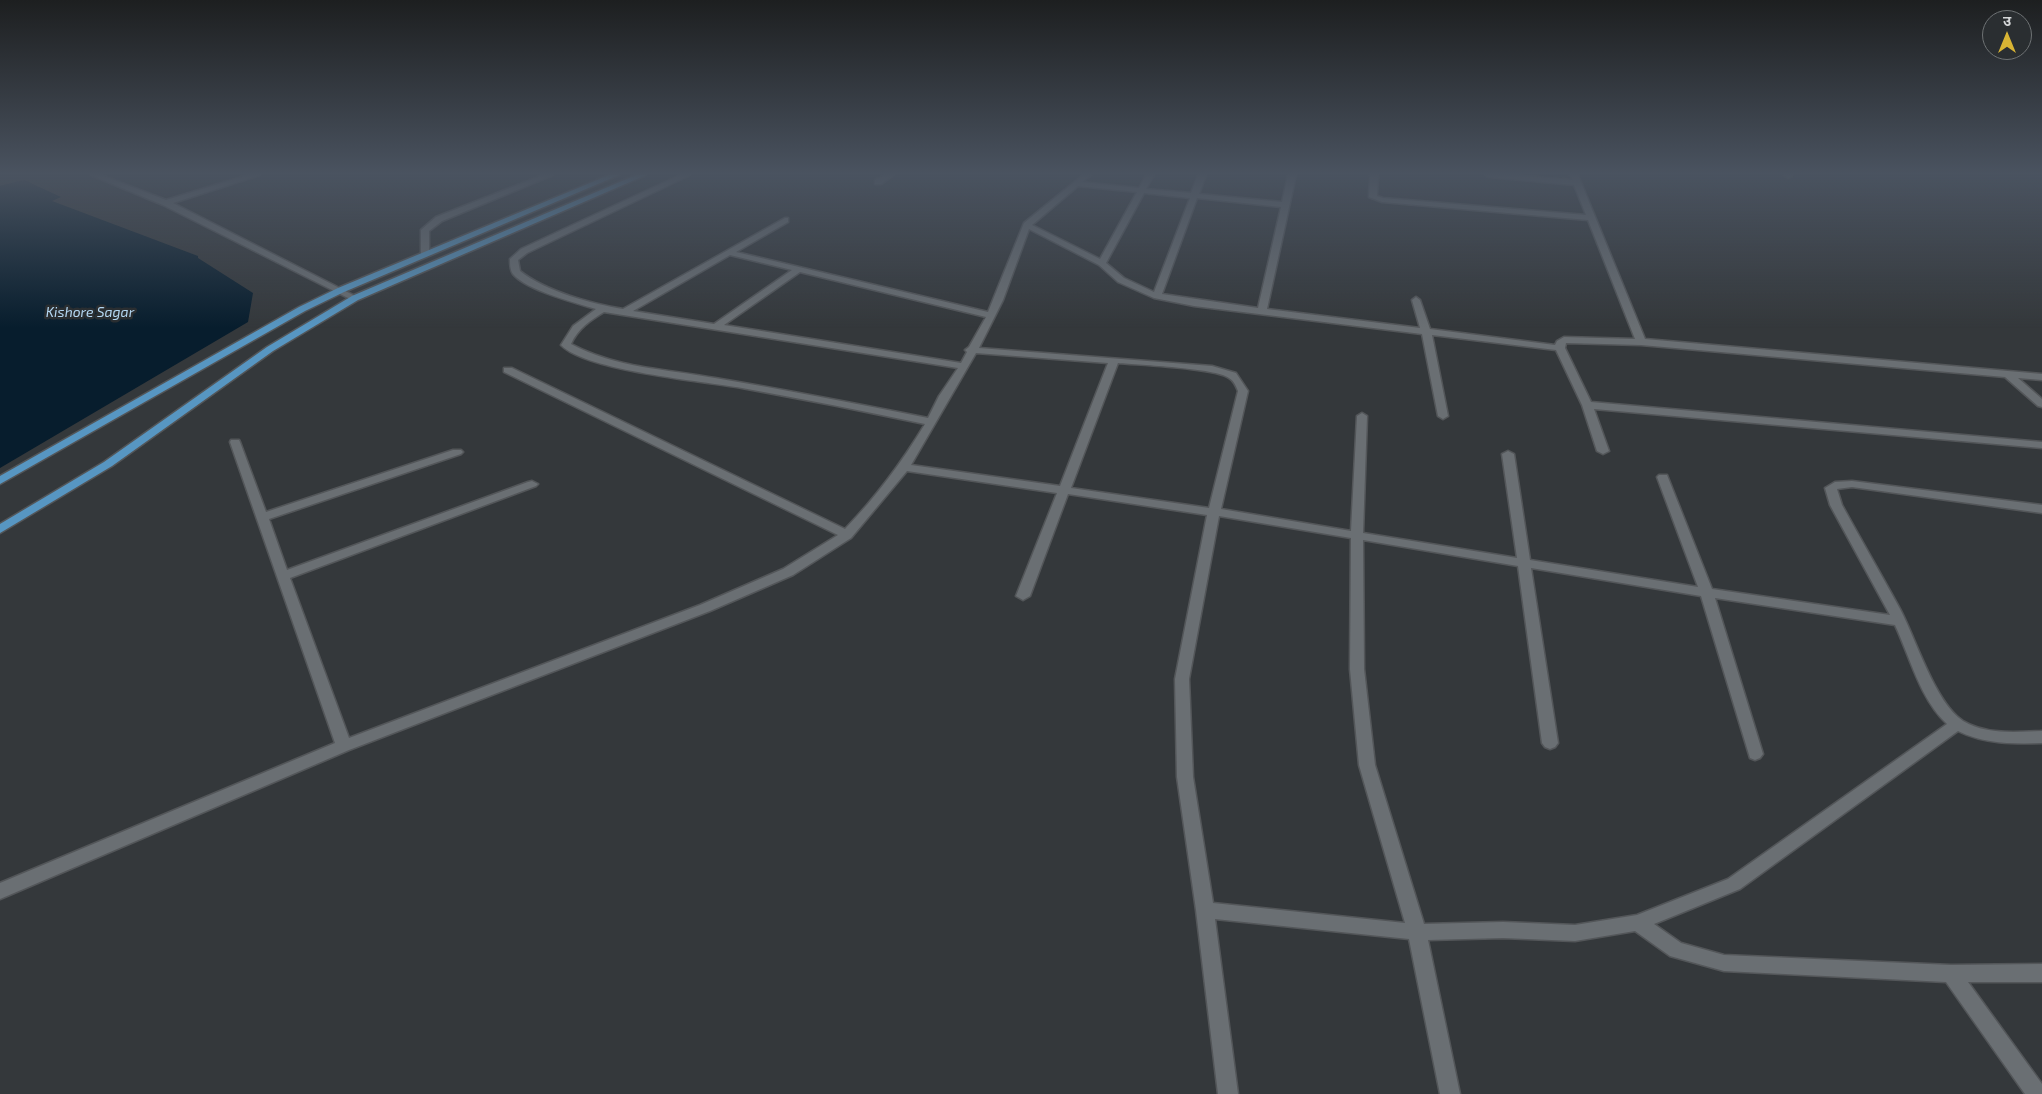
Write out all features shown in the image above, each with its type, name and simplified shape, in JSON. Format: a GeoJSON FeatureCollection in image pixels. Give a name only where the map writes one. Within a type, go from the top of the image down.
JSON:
{"type":"FeatureCollection","features":[{"type":"Feature","properties":{"kind":"main road"},"geometry":{"type":"LineString","coordinates":[[0,481],[266,328],[341,290],[494,226]]}},
{"type":"Feature","properties":{"kind":"main road"},"geometry":{"type":"LineString","coordinates":[[0,529],[108,464],[270,348],[355,298],[523,226]]}},
{"type":"Feature","properties":{"kind":"street"},"geometry":{"type":"LineString","coordinates":[[212,226],[355,298]]}},
{"type":"Feature","properties":{"kind":"street"},"geometry":{"type":"LineString","coordinates":[[425,255],[425,230],[430,226]]}},
{"type":"Feature","properties":{"kind":"street"},"geometry":{"type":"LineString","coordinates":[[577,226],[532,247],[514,259],[514,265],[518,273],[554,292],[603,309],[964,366]]}},
{"type":"Feature","properties":{"kind":"street"},"geometry":{"type":"LineString","coordinates":[[624,312],[775,226]]}},
{"type":"Feature","properties":{"kind":"street"},"geometry":{"type":"LineString","coordinates":[[0,891],[344,746],[706,608],[788,572],[847,535],[904,467],[932,422],[944,396],[964,366],[970,350],[999,300],[1027,226]]}},
{"type":"Feature","properties":{"kind":"street"},"geometry":{"type":"LineString","coordinates":[[1029,226],[1102,263],[1121,280],[1157,296],[1262,312],[1560,348]]}},
{"type":"Feature","properties":{"kind":"street"},"geometry":{"type":"LineString","coordinates":[[1102,263],[1122,226]]}},
{"type":"Feature","properties":{"kind":"street"},"geometry":{"type":"LineString","coordinates":[[1157,296],[1184,226]]}},
{"type":"Feature","properties":{"kind":"street"},"geometry":{"type":"LineString","coordinates":[[1262,312],[1281,226]]}},
{"type":"Feature","properties":{"kind":"street"},"geometry":{"type":"LineString","coordinates":[[1593,226],[1641,342]]}},
{"type":"Feature","properties":{"kind":"street"},"geometry":{"type":"LineString","coordinates":[[730,253],[990,315]]}},
{"type":"Feature","properties":{"kind":"street"},"geometry":{"type":"LineString","coordinates":[[718,326],[799,269]]}},
{"type":"Feature","properties":{"kind":"street"},"geometry":{"type":"LineString","coordinates":[[1416,300],[1426,331],[1444,416]]}},
{"type":"Feature","properties":{"kind":"street"},"geometry":{"type":"LineString","coordinates":[[603,309],[586,319],[570,333],[566,345],[580,354],[622,365],[862,407],[932,422]]}},
{"type":"Feature","properties":{"kind":"street"},"geometry":{"type":"LineString","coordinates":[[1603,451],[1587,405],[1560,348],[1560,343],[1571,339],[1641,342],[2042,377]]}},
{"type":"Feature","properties":{"kind":"street"},"geometry":{"type":"LineString","coordinates":[[970,350],[1212,369],[1232,375],[1243,391],[1214,512],[1182,680],[1184,777],[1205,910],[1228,1094]]}},
{"type":"Feature","properties":{"kind":"street"},"geometry":{"type":"LineString","coordinates":[[1023,596],[1114,360]]}},
{"type":"Feature","properties":{"kind":"street"},"geometry":{"type":"LineString","coordinates":[[508,370],[847,535]]}},
{"type":"Feature","properties":{"kind":"street"},"geometry":{"type":"LineString","coordinates":[[2009,375],[2042,404]]}},
{"type":"Feature","properties":{"kind":"street"},"geometry":{"type":"LineString","coordinates":[[1587,405],[2042,445]]}},
{"type":"Feature","properties":{"kind":"street"},"geometry":{"type":"LineString","coordinates":[[1362,416],[1357,536],[1357,669],[1367,766],[1417,932],[1450,1094]]}},
{"type":"Feature","properties":{"kind":"street"},"geometry":{"type":"LineString","coordinates":[[235,442],[344,746]]}},
{"type":"Feature","properties":{"kind":"street"},"geometry":{"type":"LineString","coordinates":[[262,517],[457,452]]}},
{"type":"Feature","properties":{"kind":"street"},"geometry":{"type":"LineString","coordinates":[[1508,454],[1526,562],[1550,743]]}},
{"type":"Feature","properties":{"kind":"street"},"geometry":{"type":"LineString","coordinates":[[904,467],[1214,512],[1526,562],[1707,594],[1900,621]]}},
{"type":"Feature","properties":{"kind":"street"},"geometry":{"type":"LineString","coordinates":[[1663,477],[1707,594],[1756,754]]}},
{"type":"Feature","properties":{"kind":"street"},"geometry":{"type":"LineString","coordinates":[[282,576],[532,484]]}},
{"type":"Feature","properties":{"kind":"street"},"geometry":{"type":"LineString","coordinates":[[2042,509],[1852,484],[1839,484],[1832,488],[1836,506],[1900,621],[1940,707],[1957,724],[1985,734],[2018,738],[2042,737]]}},
{"type":"Feature","properties":{"kind":"street"},"geometry":{"type":"LineString","coordinates":[[1205,910],[1417,932],[1503,930],[1575,933],[1638,923],[1734,884],[1957,724]]}},
{"type":"Feature","properties":{"kind":"street"},"geometry":{"type":"LineString","coordinates":[[1638,923],[1676,950],[1724,963],[1952,974],[2042,974]]}},
{"type":"Feature","properties":{"kind":"street"},"geometry":{"type":"LineString","coordinates":[[1952,974],[2037,1094]]}},
{"type":"Feature","properties":{"kind":"water","name":"Kishore Sagar"},"geometry":{"type":"Polygon","coordinates":[[[0,226],[119,226],[198,256],[198,258],[253,293],[248,322],[0,468],[0,226]]]}}]}
